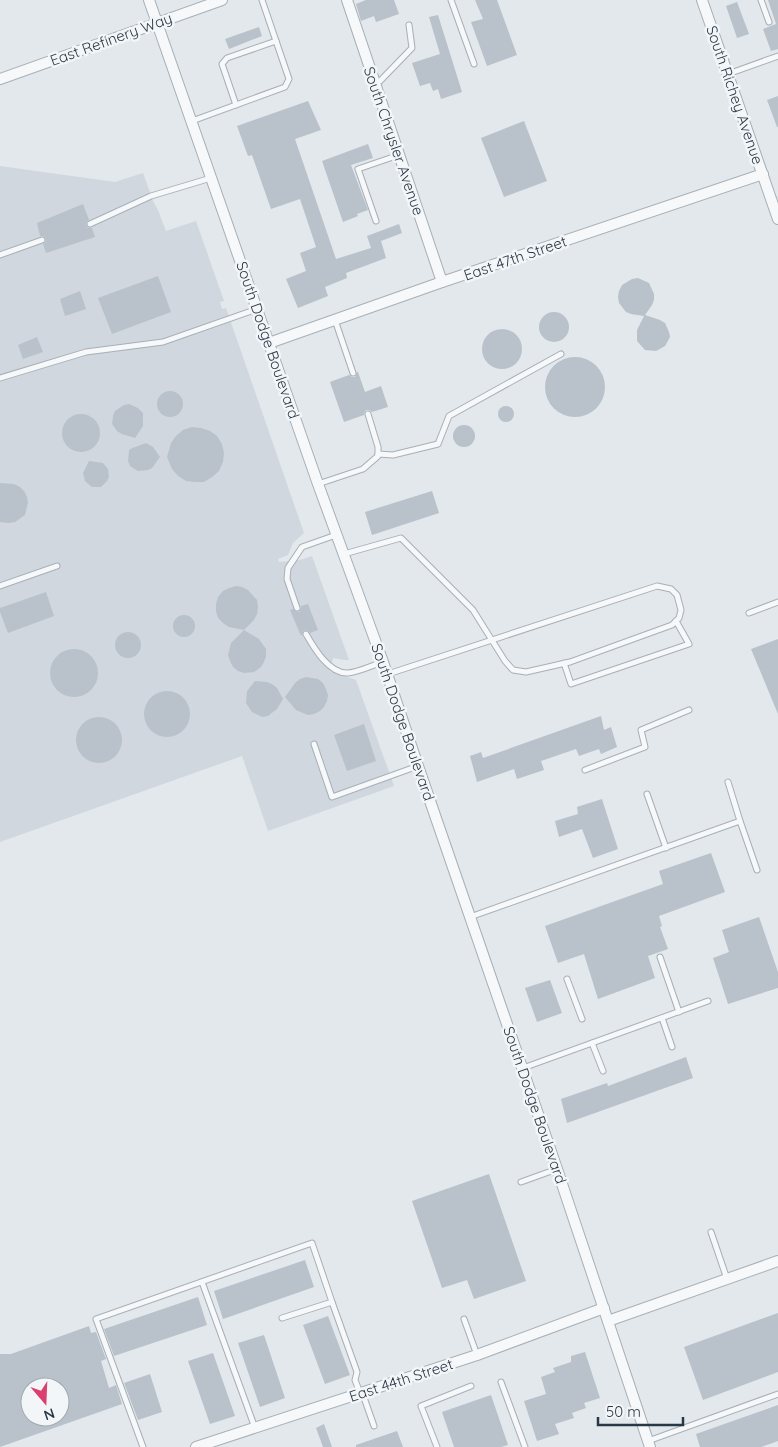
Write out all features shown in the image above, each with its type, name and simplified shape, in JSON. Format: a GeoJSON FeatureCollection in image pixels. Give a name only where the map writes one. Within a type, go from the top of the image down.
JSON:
{"type":"FeatureCollection","features":[{"type":"Feature","properties":{"kind":"street","name":"South Dodge Boulevard"},"geometry":{"type":"LineString","coordinates":[[149,0],[318,484],[388,674],[649,1444]]}},
{"type":"Feature","properties":{"kind":"street","name":"East Refinery Way"},"geometry":{"type":"LineString","coordinates":[[0,79],[222,0]]}},
{"type":"Feature","properties":{"kind":"street","name":"South Chrysler Avenue"},"geometry":{"type":"LineString","coordinates":[[346,0],[442,282]]}},
{"type":"Feature","properties":{"kind":"street","name":"South Richey Avenue"},"geometry":{"type":"LineString","coordinates":[[704,1],[778,219]]}},
{"type":"Feature","properties":{"kind":"street","name":"East 47th Street"},"geometry":{"type":"LineString","coordinates":[[269,343],[442,282],[762,174]]}},
{"type":"Feature","properties":{"kind":"street"},"geometry":{"type":"LineString","coordinates":[[608,1321],[778,1261]]}},
{"type":"Feature","properties":{"kind":"street","name":"East 44th Street"},"geometry":{"type":"LineString","coordinates":[[196,1447],[211,1445],[255,1428],[477,1355],[604,1308]]}},
{"type":"Feature","properties":{"kind":"lane"},"geometry":{"type":"LineString","coordinates":[[192,120],[285,87],[289,79],[262,0]]}},
{"type":"Feature","properties":{"kind":"lane"},"geometry":{"type":"LineString","coordinates":[[451,0],[474,64]]}},
{"type":"Feature","properties":{"kind":"lane"},"geometry":{"type":"LineString","coordinates":[[761,0],[769,22]]}},
{"type":"Feature","properties":{"kind":"lane"},"geometry":{"type":"LineString","coordinates":[[374,84],[380,81],[412,48],[408,25]]}},
{"type":"Feature","properties":{"kind":"lane"},"geometry":{"type":"LineString","coordinates":[[236,105],[222,64],[227,58],[276,41]]}},
{"type":"Feature","properties":{"kind":"lane"},"geometry":{"type":"LineString","coordinates":[[728,74],[778,56]]}},
{"type":"Feature","properties":{"kind":"lane"},"geometry":{"type":"LineString","coordinates":[[376,221],[358,169],[399,155]]}},
{"type":"Feature","properties":{"kind":"lane"},"geometry":{"type":"LineString","coordinates":[[90,224],[151,196],[211,178]]}},
{"type":"Feature","properties":{"kind":"lane"},"geometry":{"type":"LineString","coordinates":[[0,255],[42,240]]}},
{"type":"Feature","properties":{"kind":"lane"},"geometry":{"type":"LineString","coordinates":[[0,378],[86,352],[163,342],[257,309]]}},
{"type":"Feature","properties":{"kind":"lane"},"geometry":{"type":"LineString","coordinates":[[335,320],[353,373]]}},
{"type":"Feature","properties":{"kind":"lane"},"geometry":{"type":"LineString","coordinates":[[378,454],[393,455],[438,444],[449,416],[561,354]]}},
{"type":"Feature","properties":{"kind":"lane"},"geometry":{"type":"LineString","coordinates":[[318,484],[363,469],[378,456],[378,448],[368,414]]}},
{"type":"Feature","properties":{"kind":"lane"},"geometry":{"type":"LineString","coordinates":[[297,608],[287,579],[288,568],[302,547],[337,534]]}},
{"type":"Feature","properties":{"kind":"lane"},"geometry":{"type":"LineString","coordinates":[[343,554],[401,538],[473,610],[492,640],[505,661],[513,670],[526,672],[564,663],[672,625],[679,618],[681,610],[677,596],[671,589],[657,586],[492,640],[388,674]]}},
{"type":"Feature","properties":{"kind":"lane"},"geometry":{"type":"LineString","coordinates":[[0,586],[57,566]]}},
{"type":"Feature","properties":{"kind":"lane"},"geometry":{"type":"LineString","coordinates":[[749,613],[778,602]]}},
{"type":"Feature","properties":{"kind":"lane"},"geometry":{"type":"LineString","coordinates":[[564,663],[571,684],[689,644],[676,621]]}},
{"type":"Feature","properties":{"kind":"lane"},"geometry":{"type":"LineString","coordinates":[[306,634],[316,653],[334,669],[347,673],[383,662]]}},
{"type":"Feature","properties":{"kind":"lane"},"geometry":{"type":"LineString","coordinates":[[585,770],[646,747],[641,730],[689,710]]}},
{"type":"Feature","properties":{"kind":"lane"},"geometry":{"type":"LineString","coordinates":[[314,744],[332,797],[418,766]]}},
{"type":"Feature","properties":{"kind":"lane"},"geometry":{"type":"LineString","coordinates":[[728,782],[757,870]]}},
{"type":"Feature","properties":{"kind":"lane"},"geometry":{"type":"LineString","coordinates":[[647,794],[666,848]]}},
{"type":"Feature","properties":{"kind":"lane"},"geometry":{"type":"LineString","coordinates":[[470,917],[740,821]]}},
{"type":"Feature","properties":{"kind":"lane"},"geometry":{"type":"LineString","coordinates":[[660,957],[679,1012]]}},
{"type":"Feature","properties":{"kind":"lane"},"geometry":{"type":"LineString","coordinates":[[567,979],[582,1018]]}},
{"type":"Feature","properties":{"kind":"lane"},"geometry":{"type":"LineString","coordinates":[[522,1068],[708,1002]]}},
{"type":"Feature","properties":{"kind":"lane"},"geometry":{"type":"LineString","coordinates":[[662,1018],[672,1047]]}},
{"type":"Feature","properties":{"kind":"lane"},"geometry":{"type":"LineString","coordinates":[[592,1043],[603,1071]]}},
{"type":"Feature","properties":{"kind":"lane"},"geometry":{"type":"LineString","coordinates":[[521,1182],[557,1169]]}},
{"type":"Feature","properties":{"kind":"lane"},"geometry":{"type":"LineString","coordinates":[[711,1232],[727,1279]]}},
{"type":"Feature","properties":{"kind":"lane"},"geometry":{"type":"LineString","coordinates":[[143,1447],[96,1319],[312,1243],[357,1372],[355,1380],[374,1426]]}},
{"type":"Feature","properties":{"kind":"lane"},"geometry":{"type":"LineString","coordinates":[[202,1282],[255,1428]]}},
{"type":"Feature","properties":{"kind":"lane"},"geometry":{"type":"LineString","coordinates":[[282,1318],[332,1302]]}},
{"type":"Feature","properties":{"kind":"lane"},"geometry":{"type":"LineString","coordinates":[[464,1319],[477,1355]]}},
{"type":"Feature","properties":{"kind":"lane"},"geometry":{"type":"LineString","coordinates":[[501,1382],[525,1447]]}},
{"type":"Feature","properties":{"kind":"lane"},"geometry":{"type":"LineString","coordinates":[[437,1447],[421,1406],[471,1386]]}},
{"type":"Feature","properties":{"kind":"lane"},"geometry":{"type":"LineString","coordinates":[[649,1444],[778,1394]]}},
{"type":"Feature","properties":{"kind":"shaded area"},"geometry":{"type":"Polygon","coordinates":[[[0,166],[115,182],[143,173],[166,231],[196,221],[224,301],[220,302],[222,309],[226,308],[304,533],[293,543],[288,555],[278,559],[279,562],[300,560],[312,556],[349,660],[333,658],[330,671],[356,680],[394,786],[268,831],[242,756],[0,842],[0,166]]]}},
{"type":"Feature","properties":{"kind":"building"},"geometry":{"type":"Polygon","coordinates":[[[366,0],[394,0],[399,14],[376,22],[374,16],[361,21],[356,4],[366,0]]]}},
{"type":"Feature","properties":{"kind":"building"},"geometry":{"type":"Polygon","coordinates":[[[475,0],[497,0],[517,55],[487,66],[471,22],[483,19],[475,0]]]}},
{"type":"Feature","properties":{"kind":"building"},"geometry":{"type":"Polygon","coordinates":[[[768,0],[778,0],[778,49],[771,51],[763,29],[776,24],[768,0]]]}},
{"type":"Feature","properties":{"kind":"building"},"geometry":{"type":"Polygon","coordinates":[[[737,2],[749,34],[737,38],[726,6],[737,2]]]}},
{"type":"Feature","properties":{"kind":"building"},"geometry":{"type":"Polygon","coordinates":[[[438,15],[462,92],[441,99],[438,89],[433,91],[430,83],[420,86],[412,63],[440,54],[429,17],[438,15]]]}},
{"type":"Feature","properties":{"kind":"building"},"geometry":{"type":"Polygon","coordinates":[[[259,27],[262,36],[229,49],[225,39],[259,27]]]}},
{"type":"Feature","properties":{"kind":"building"},"geometry":{"type":"Polygon","coordinates":[[[778,96],[778,127],[777,127],[767,100],[778,96]]]}},
{"type":"Feature","properties":{"kind":"building"},"geometry":{"type":"Polygon","coordinates":[[[308,101],[321,130],[295,139],[336,259],[371,248],[367,236],[399,224],[402,233],[381,241],[386,258],[346,273],[347,278],[325,287],[328,296],[298,308],[286,279],[306,271],[300,253],[316,247],[300,199],[271,209],[252,155],[248,156],[237,126],[308,101]]]}},
{"type":"Feature","properties":{"kind":"building"},"geometry":{"type":"Polygon","coordinates":[[[524,121],[547,181],[504,197],[481,138],[524,121]]]}},
{"type":"Feature","properties":{"kind":"building"},"geometry":{"type":"Polygon","coordinates":[[[368,144],[373,158],[351,165],[368,210],[343,222],[322,161],[368,144]]]}},
{"type":"Feature","properties":{"kind":"building"},"geometry":{"type":"Polygon","coordinates":[[[83,204],[89,220],[86,222],[86,225],[88,228],[92,228],[95,237],[46,253],[43,244],[46,242],[46,239],[44,236],[40,236],[37,223],[83,204]]]}},
{"type":"Feature","properties":{"kind":"building"},"geometry":{"type":"Polygon","coordinates":[[[158,276],[171,312],[112,334],[98,298],[158,276]]]}},
{"type":"Feature","properties":{"kind":"building"},"geometry":{"type":"Polygon","coordinates":[[[638,278],[649,283],[654,294],[652,305],[645,315],[665,323],[669,332],[670,337],[665,346],[656,351],[645,350],[637,341],[637,330],[644,316],[626,312],[619,303],[619,291],[622,285],[638,278]]]}},
{"type":"Feature","properties":{"kind":"building"},"geometry":{"type":"Polygon","coordinates":[[[80,291],[86,309],[65,316],[60,299],[80,291]]]}},
{"type":"Feature","properties":{"kind":"building"},"geometry":{"type":"Polygon","coordinates":[[[554,312],[565,316],[569,327],[565,338],[554,342],[543,338],[539,327],[543,316],[554,312]]]}},
{"type":"Feature","properties":{"kind":"building"},"geometry":{"type":"Polygon","coordinates":[[[502,329],[516,335],[522,349],[516,363],[502,369],[488,363],[482,349],[488,335],[502,329]]]}},
{"type":"Feature","properties":{"kind":"building"},"geometry":{"type":"Polygon","coordinates":[[[37,337],[43,352],[23,359],[18,345],[37,337]]]}},
{"type":"Feature","properties":{"kind":"building"},"geometry":{"type":"Polygon","coordinates":[[[569,357],[581,357],[597,365],[603,375],[605,387],[603,399],[597,409],[581,417],[569,417],[553,409],[545,393],[545,381],[553,365],[569,357]]]}},
{"type":"Feature","properties":{"kind":"building"},"geometry":{"type":"Polygon","coordinates":[[[357,372],[365,392],[381,386],[388,407],[372,412],[366,410],[364,415],[344,422],[330,382],[349,375],[355,377],[357,372]]]}},
{"type":"Feature","properties":{"kind":"building"},"geometry":{"type":"Polygon","coordinates":[[[170,391],[179,395],[183,404],[179,413],[170,417],[161,413],[157,404],[161,395],[170,391]]]}},
{"type":"Feature","properties":{"kind":"building"},"geometry":{"type":"Polygon","coordinates":[[[129,404],[138,408],[143,413],[143,426],[135,438],[117,431],[112,424],[115,411],[129,404]]]}},
{"type":"Feature","properties":{"kind":"building"},"geometry":{"type":"Polygon","coordinates":[[[503,406],[509,406],[514,411],[512,420],[503,422],[498,417],[498,411],[503,406]]]}},
{"type":"Feature","properties":{"kind":"building"},"geometry":{"type":"Polygon","coordinates":[[[81,414],[94,420],[100,433],[94,446],[81,452],[68,446],[62,433],[68,420],[81,414]]]}},
{"type":"Feature","properties":{"kind":"building"},"geometry":{"type":"Polygon","coordinates":[[[464,425],[472,428],[475,436],[472,444],[464,447],[456,444],[453,436],[456,428],[464,425]]]}},
{"type":"Feature","properties":{"kind":"building"},"geometry":{"type":"Polygon","coordinates":[[[192,427],[210,431],[217,436],[222,444],[224,453],[219,471],[204,482],[186,481],[178,476],[172,469],[167,457],[171,443],[176,436],[183,430],[192,427]]]}},
{"type":"Feature","properties":{"kind":"building"},"geometry":{"type":"Polygon","coordinates":[[[146,443],[153,447],[160,457],[152,468],[138,471],[130,466],[128,461],[129,451],[146,443]]]}},
{"type":"Feature","properties":{"kind":"building"},"geometry":{"type":"Polygon","coordinates":[[[89,461],[103,463],[108,469],[109,477],[101,487],[92,487],[85,481],[83,473],[89,461]]]}},
{"type":"Feature","properties":{"kind":"building"},"geometry":{"type":"Polygon","coordinates":[[[0,483],[14,484],[20,487],[27,497],[28,503],[25,515],[15,522],[0,522],[0,483]]]}},
{"type":"Feature","properties":{"kind":"building"},"geometry":{"type":"Polygon","coordinates":[[[432,491],[439,513],[372,535],[365,512],[432,491]]]}},
{"type":"Feature","properties":{"kind":"building"},"geometry":{"type":"Polygon","coordinates":[[[236,586],[248,590],[257,600],[257,614],[244,630],[229,627],[223,623],[218,618],[216,611],[218,597],[223,591],[236,586]]]}},
{"type":"Feature","properties":{"kind":"building"},"geometry":{"type":"Polygon","coordinates":[[[46,592],[54,616],[8,633],[0,608],[46,592]]]}},
{"type":"Feature","properties":{"kind":"building"},"geometry":{"type":"Polygon","coordinates":[[[308,604],[318,630],[310,633],[308,630],[304,630],[301,636],[290,610],[293,609],[299,612],[301,606],[308,604]]]}},
{"type":"Feature","properties":{"kind":"building"},"geometry":{"type":"Polygon","coordinates":[[[184,615],[192,618],[195,626],[192,634],[184,637],[176,634],[173,626],[176,618],[184,615]]]}},
{"type":"Feature","properties":{"kind":"building"},"geometry":{"type":"Polygon","coordinates":[[[244,630],[259,639],[266,649],[264,662],[254,672],[244,673],[238,671],[233,667],[228,655],[231,643],[244,630]]]}},
{"type":"Feature","properties":{"kind":"building"},"geometry":{"type":"Polygon","coordinates":[[[128,632],[137,636],[141,645],[137,654],[128,658],[119,654],[115,645],[119,636],[128,632]]]}},
{"type":"Feature","properties":{"kind":"building"},"geometry":{"type":"Polygon","coordinates":[[[778,639],[778,714],[751,649],[778,639]]]}},
{"type":"Feature","properties":{"kind":"building"},"geometry":{"type":"Polygon","coordinates":[[[74,649],[83,651],[91,656],[96,664],[98,673],[96,682],[91,690],[83,695],[74,697],[65,695],[57,690],[52,682],[50,673],[52,664],[57,656],[65,651],[74,649]]]}},
{"type":"Feature","properties":{"kind":"building"},"geometry":{"type":"Polygon","coordinates":[[[306,677],[318,679],[323,683],[328,695],[324,707],[320,711],[308,715],[296,710],[285,697],[295,683],[306,677]]]}},
{"type":"Feature","properties":{"kind":"building"},"geometry":{"type":"Polygon","coordinates":[[[255,681],[272,684],[277,688],[283,699],[277,709],[268,716],[262,717],[252,712],[246,703],[247,691],[255,681]]]}},
{"type":"Feature","properties":{"kind":"building"},"geometry":{"type":"Polygon","coordinates":[[[167,691],[180,695],[186,701],[190,714],[186,727],[180,733],[167,737],[154,733],[148,727],[144,714],[148,701],[154,695],[167,691]]]}},
{"type":"Feature","properties":{"kind":"building"},"geometry":{"type":"Polygon","coordinates":[[[601,716],[604,730],[611,727],[617,747],[601,754],[599,749],[579,756],[576,749],[541,761],[544,770],[517,779],[514,769],[477,782],[470,756],[481,752],[483,758],[601,716]]]}},
{"type":"Feature","properties":{"kind":"building"},"geometry":{"type":"Polygon","coordinates":[[[94,717],[104,717],[118,727],[122,740],[118,753],[112,759],[104,763],[94,763],[80,753],[76,745],[76,735],[86,721],[94,717]]]}},
{"type":"Feature","properties":{"kind":"building"},"geometry":{"type":"Polygon","coordinates":[[[364,724],[376,761],[347,771],[334,735],[364,724]]]}},
{"type":"Feature","properties":{"kind":"building"},"geometry":{"type":"Polygon","coordinates":[[[602,799],[618,849],[593,858],[582,829],[559,837],[555,821],[578,814],[577,807],[602,799]]]}},
{"type":"Feature","properties":{"kind":"building"},"geometry":{"type":"Polygon","coordinates":[[[711,853],[725,892],[659,916],[662,926],[660,927],[668,949],[648,956],[655,978],[598,999],[584,954],[558,963],[545,926],[663,884],[659,871],[711,853]]]}},
{"type":"Feature","properties":{"kind":"building"},"geometry":{"type":"Polygon","coordinates":[[[759,917],[778,972],[778,988],[728,1004],[713,958],[729,952],[722,930],[759,917]]]}},
{"type":"Feature","properties":{"kind":"building"},"geometry":{"type":"Polygon","coordinates":[[[550,980],[562,1013],[537,1022],[525,988],[550,980]]]}},
{"type":"Feature","properties":{"kind":"building"},"geometry":{"type":"Polygon","coordinates":[[[686,1057],[693,1078],[567,1123],[561,1099],[607,1083],[608,1086],[686,1057]]]}},
{"type":"Feature","properties":{"kind":"building"},"geometry":{"type":"Polygon","coordinates":[[[489,1174],[526,1281],[474,1299],[467,1280],[442,1288],[412,1201],[489,1174]]]}},
{"type":"Feature","properties":{"kind":"building"},"geometry":{"type":"Polygon","coordinates":[[[305,1260],[314,1287],[223,1319],[214,1291],[305,1260]]]}},
{"type":"Feature","properties":{"kind":"building"},"geometry":{"type":"Polygon","coordinates":[[[198,1297],[207,1325],[114,1356],[104,1329],[198,1297]]]}},
{"type":"Feature","properties":{"kind":"building"},"geometry":{"type":"Polygon","coordinates":[[[778,1313],[778,1372],[703,1400],[684,1347],[778,1313]]]}},
{"type":"Feature","properties":{"kind":"building"},"geometry":{"type":"Polygon","coordinates":[[[328,1316],[350,1375],[325,1384],[303,1325],[328,1316]]]}},
{"type":"Feature","properties":{"kind":"building"},"geometry":{"type":"Polygon","coordinates":[[[89,1326],[91,1333],[96,1332],[106,1359],[101,1361],[109,1388],[116,1385],[122,1404],[70,1422],[70,1377],[20,1377],[20,1427],[57,1427],[0,1447],[0,1354],[11,1354],[89,1326]]]}},
{"type":"Feature","properties":{"kind":"building"},"geometry":{"type":"Polygon","coordinates":[[[264,1335],[285,1398],[260,1407],[238,1343],[264,1335]]]}},
{"type":"Feature","properties":{"kind":"building"},"geometry":{"type":"Polygon","coordinates":[[[585,1352],[600,1398],[584,1403],[586,1408],[572,1413],[574,1418],[555,1424],[559,1434],[537,1441],[524,1401],[546,1394],[541,1377],[555,1372],[553,1368],[571,1362],[571,1356],[585,1352]]]}},
{"type":"Feature","properties":{"kind":"building"},"geometry":{"type":"Polygon","coordinates":[[[213,1353],[235,1416],[210,1424],[188,1361],[213,1353]]]}},
{"type":"Feature","properties":{"kind":"building"},"geometry":{"type":"Polygon","coordinates":[[[150,1374],[162,1412],[138,1420],[124,1383],[150,1374]]]}},
{"type":"Feature","properties":{"kind":"building"},"geometry":{"type":"Polygon","coordinates":[[[491,1395],[508,1445],[501,1447],[454,1447],[442,1412],[491,1395]]]}},
{"type":"Feature","properties":{"kind":"building"},"geometry":{"type":"Polygon","coordinates":[[[778,1405],[778,1441],[761,1447],[700,1447],[696,1434],[778,1405]]]}},
{"type":"Feature","properties":{"kind":"building"},"geometry":{"type":"Polygon","coordinates":[[[324,1424],[332,1447],[323,1447],[316,1428],[324,1424]]]}},
{"type":"Feature","properties":{"kind":"building"},"geometry":{"type":"Polygon","coordinates":[[[397,1431],[403,1447],[356,1447],[356,1445],[397,1431]]]}}]}
